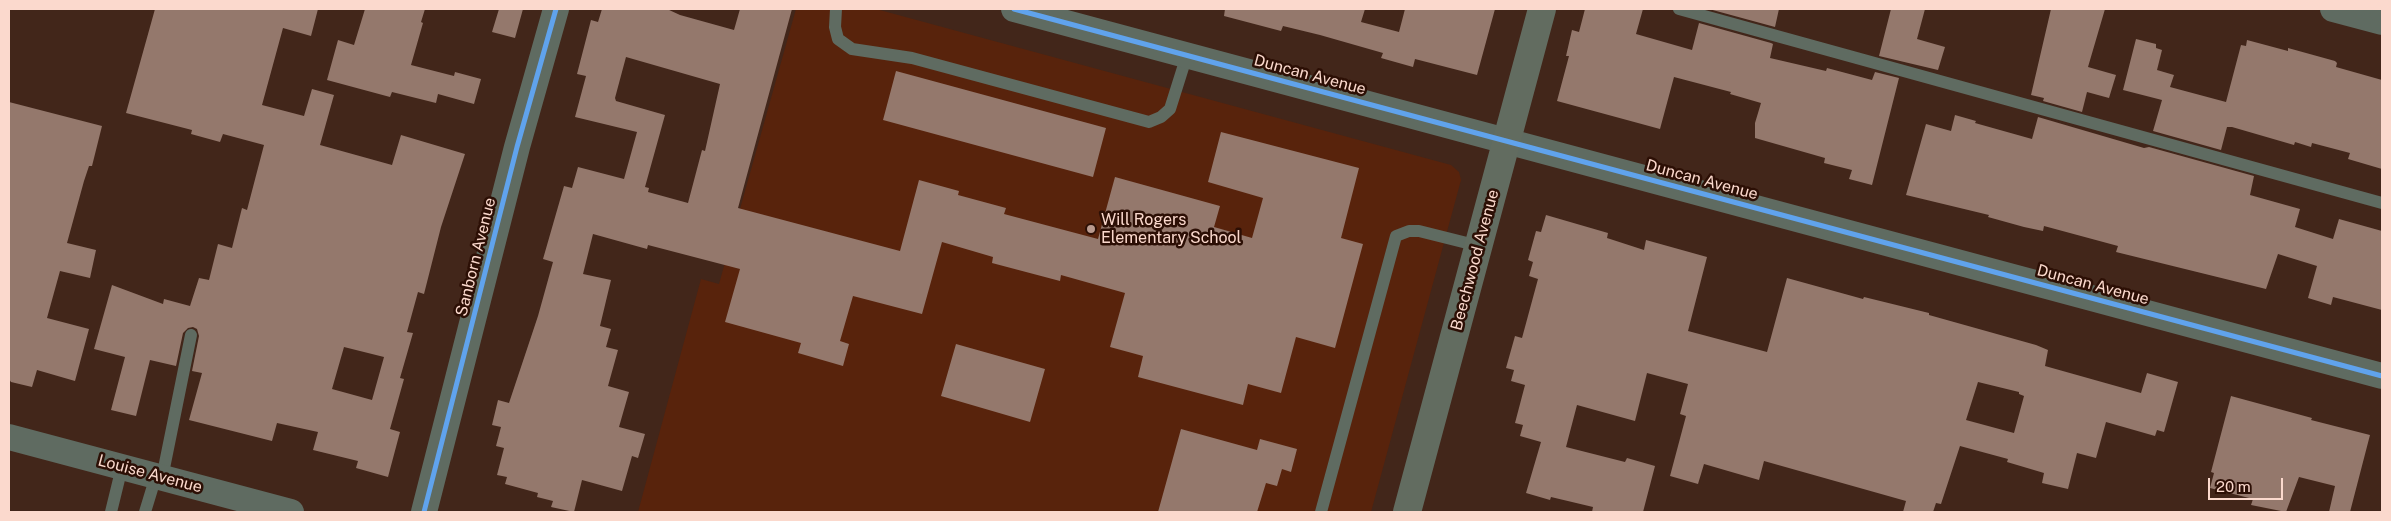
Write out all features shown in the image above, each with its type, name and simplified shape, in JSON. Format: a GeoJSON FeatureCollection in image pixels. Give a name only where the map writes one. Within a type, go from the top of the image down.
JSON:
{"type":"FeatureCollection","features":[{"type":"Feature","properties":{"kind":"street","name":"Sanborn Avenue"},"geometry":{"type":"LineString","coordinates":[[424,512],[517,147],[556,9]]}},
{"type":"Feature","properties":{"kind":"street","name":"Duncan Avenue"},"geometry":{"type":"LineString","coordinates":[[1014,9],[2382,376]]}},
{"type":"Feature","properties":{"kind":"street","name":"Beechwood Avenue"},"geometry":{"type":"LineString","coordinates":[[1408,512],[1542,9]]}},
{"type":"Feature","properties":{"kind":"street"},"geometry":{"type":"LineString","coordinates":[[2333,9],[2382,22]]}},
{"type":"Feature","properties":{"kind":"street","name":"Louise Avenue"},"geometry":{"type":"LineString","coordinates":[[9,437],[291,512]]}},
{"type":"Feature","properties":{"kind":"lane"},"geometry":{"type":"LineString","coordinates":[[836,9],[835,27],[838,39],[852,49],[912,58],[1149,122],[1161,117],[1170,109],[1188,55]]}},
{"type":"Feature","properties":{"kind":"lane"},"geometry":{"type":"LineString","coordinates":[[1679,9],[2382,203]]}},
{"type":"Feature","properties":{"kind":"lane"},"geometry":{"type":"LineString","coordinates":[[1321,512],[1396,236],[1410,231],[1419,231],[1479,246]]}},
{"type":"Feature","properties":{"kind":"lane"},"geometry":{"type":"LineString","coordinates":[[145,512],[159,477],[191,335]]}},
{"type":"Feature","properties":{"kind":"lane"},"geometry":{"type":"LineString","coordinates":[[111,512],[122,467]]}},
{"type":"Feature","properties":{"kind":"shaded area","name":"Will Rogers Elementary School"},"geometry":{"type":"Polygon","coordinates":[[[796,9],[876,9],[1451,165],[1459,172],[1461,180],[1371,512],[638,512],[701,279],[719,284],[796,9]]]}},
{"type":"Feature","properties":{"kind":"building"},"geometry":{"type":"Polygon","coordinates":[[[155,9],[318,9],[311,36],[283,28],[262,105],[304,116],[312,89],[334,95],[320,145],[392,165],[401,135],[465,154],[441,227],[424,294],[418,292],[407,332],[413,333],[400,378],[404,379],[390,429],[400,432],[388,477],[356,468],[358,461],[313,450],[318,432],[277,423],[272,441],[189,420],[202,373],[192,371],[199,336],[197,329],[193,327],[188,328],[183,333],[176,366],[150,360],[136,416],[111,410],[125,357],[94,349],[112,285],[163,304],[164,299],[190,306],[199,278],[209,280],[218,244],[232,248],[242,208],[247,210],[264,145],[223,134],[220,142],[191,134],[192,130],[126,113],[155,9]],[[344,347],[332,389],[372,400],[384,357],[344,347]]]}},
{"type":"Feature","properties":{"kind":"building"},"geometry":{"type":"Polygon","coordinates":[[[365,9],[425,9],[411,65],[454,76],[455,72],[481,79],[474,104],[438,94],[436,103],[392,92],[390,97],[327,80],[338,40],[354,45],[365,9]]]}},
{"type":"Feature","properties":{"kind":"building"},"geometry":{"type":"Polygon","coordinates":[[[499,9],[523,9],[515,38],[492,32],[499,9]]]}},
{"type":"Feature","properties":{"kind":"building"},"geometry":{"type":"Polygon","coordinates":[[[602,9],[667,9],[680,15],[734,30],[740,9],[792,9],[738,208],[900,251],[919,180],[959,191],[958,195],[1006,208],[1004,214],[1098,239],[1115,177],[1220,206],[1214,227],[1252,238],[1263,198],[1208,182],[1221,132],[1359,168],[1341,238],[1363,244],[1335,348],[1296,337],[1281,393],[1248,384],[1243,405],[1138,377],[1143,356],[1110,347],[1125,293],[1061,275],[1060,281],[992,263],[993,257],[942,242],[922,314],[853,296],[840,341],[849,344],[843,366],[798,353],[801,343],[725,322],[740,269],[648,245],[647,249],[593,234],[583,274],[611,280],[600,326],[611,329],[606,347],[618,350],[608,386],[629,392],[619,427],[645,434],[638,458],[632,456],[622,491],[582,480],[574,512],[551,507],[553,501],[537,497],[538,493],[505,484],[507,477],[497,475],[504,448],[496,446],[501,427],[492,425],[498,400],[509,403],[538,316],[553,262],[543,259],[564,186],[572,188],[578,167],[624,179],[637,132],[575,117],[586,76],[577,74],[591,20],[598,22],[602,9]],[[626,57],[615,98],[616,101],[665,115],[645,187],[649,188],[648,192],[688,203],[702,150],[705,151],[720,84],[626,57]]]}},
{"type":"Feature","properties":{"kind":"building"},"geometry":{"type":"Polygon","coordinates":[[[1225,9],[1365,9],[1361,22],[1399,32],[1405,9],[1495,9],[1477,75],[1415,59],[1413,67],[1381,58],[1383,53],[1320,35],[1283,26],[1281,31],[1224,16],[1225,9]]]}},
{"type":"Feature","properties":{"kind":"building"},"geometry":{"type":"Polygon","coordinates":[[[1585,9],[1643,9],[1636,34],[1692,50],[1699,23],[1771,43],[1773,44],[1770,58],[1826,71],[1827,68],[1872,80],[1875,72],[1899,78],[1872,185],[1849,179],[1852,170],[1824,163],[1825,158],[1755,138],[1755,123],[1761,103],[1730,94],[1731,92],[1674,77],[1660,129],[1557,101],[1569,56],[1566,56],[1572,30],[1579,32],[1585,9]]]}},
{"type":"Feature","properties":{"kind":"building"},"geometry":{"type":"Polygon","coordinates":[[[1709,9],[1779,9],[1775,27],[1709,9]]]}},
{"type":"Feature","properties":{"kind":"building"},"geometry":{"type":"Polygon","coordinates":[[[1891,9],[1925,9],[1917,39],[1945,47],[1938,70],[1879,56],[1891,9]]]}},
{"type":"Feature","properties":{"kind":"building"},"geometry":{"type":"Polygon","coordinates":[[[2051,9],[2105,9],[2088,67],[2116,75],[2109,98],[2087,92],[2082,112],[2043,101],[2044,98],[2031,95],[2051,9]]]}},
{"type":"Feature","properties":{"kind":"building"},"geometry":{"type":"Polygon","coordinates":[[[2136,39],[2156,44],[2156,48],[2162,50],[2157,70],[2174,75],[2170,87],[2226,102],[2241,45],[2246,46],[2247,40],[2288,51],[2288,48],[2335,61],[2337,63],[2336,67],[2382,80],[2382,169],[2348,159],[2350,153],[2312,143],[2311,147],[2295,142],[2294,145],[2232,127],[2227,127],[2221,150],[2153,131],[2162,100],[2123,90],[2136,39]]]}},
{"type":"Feature","properties":{"kind":"building"},"geometry":{"type":"Polygon","coordinates":[[[896,71],[1106,128],[1093,177],[883,120],[896,71]]]}},
{"type":"Feature","properties":{"kind":"building"},"geometry":{"type":"Polygon","coordinates":[[[9,102],[102,126],[92,166],[89,166],[84,181],[67,243],[96,250],[90,278],[60,271],[47,318],[89,329],[75,381],[37,370],[32,387],[11,382],[9,379],[9,102]]]}},
{"type":"Feature","properties":{"kind":"building"},"geometry":{"type":"Polygon","coordinates":[[[1955,115],[1976,121],[1975,123],[2032,139],[2038,117],[2144,148],[2149,147],[2254,176],[2250,195],[2300,209],[2295,227],[2333,239],[2339,219],[2382,231],[2382,310],[2333,297],[2331,305],[2308,298],[2317,266],[2278,254],[2266,289],[2116,252],[2118,246],[2044,226],[2043,231],[2024,227],[1988,217],[1989,215],[1906,195],[1926,124],[1951,131],[1955,115]]]}},
{"type":"Feature","properties":{"kind":"building"},"geometry":{"type":"Polygon","coordinates":[[[1546,215],[1608,233],[1607,238],[1644,250],[1646,240],[1707,257],[1688,331],[1767,352],[1787,278],[1863,299],[1864,297],[1929,313],[1929,315],[2036,345],[2048,350],[2045,366],[2141,393],[2147,373],[2178,382],[2164,432],[2157,430],[2155,436],[2106,422],[2096,458],[2077,453],[2068,489],[2042,483],[2044,473],[2007,462],[2008,459],[1960,446],[1941,504],[1936,503],[1933,512],[1903,512],[1906,501],[1764,461],[1759,480],[1704,464],[1698,484],[1670,476],[1686,416],[1680,414],[1688,384],[1647,373],[1635,421],[1577,405],[1566,447],[1625,462],[1627,458],[1655,466],[1643,512],[1592,512],[1593,507],[1551,497],[1550,500],[1526,493],[1541,442],[1520,436],[1523,425],[1515,423],[1525,385],[1511,381],[1514,370],[1506,368],[1515,336],[1522,338],[1538,279],[1529,276],[1533,262],[1528,260],[1536,231],[1541,232],[1546,215]],[[1978,382],[1966,420],[2014,433],[2024,396],[2019,394],[2019,392],[1978,382]]]}},
{"type":"Feature","properties":{"kind":"building"},"geometry":{"type":"Polygon","coordinates":[[[956,344],[1045,369],[1030,422],[941,396],[956,344]]]}},
{"type":"Feature","properties":{"kind":"building"},"geometry":{"type":"Polygon","coordinates":[[[2231,396],[2370,435],[2350,512],[2329,512],[2335,486],[2299,477],[2286,512],[2251,505],[2253,499],[2210,488],[2214,473],[2211,472],[2231,396]]]}},
{"type":"Feature","properties":{"kind":"building"},"geometry":{"type":"Polygon","coordinates":[[[1181,429],[1257,450],[1260,439],[1297,449],[1291,472],[1282,469],[1277,486],[1266,483],[1257,512],[1158,512],[1181,429]]]}},
{"type":"Feature","properties":{"kind":"cycle path"},"geometry":{"type":"LineString","coordinates":[[424,512],[517,147],[556,9]]}},
{"type":"Feature","properties":{"kind":"cycle path"},"geometry":{"type":"LineString","coordinates":[[1014,9],[2382,376]]}},
{"type":"Feature","properties":{"kind":"place","name":"Will Rogers Elementary School"},"geometry":{"type":"Point","coordinates":[1091,229]}}]}
